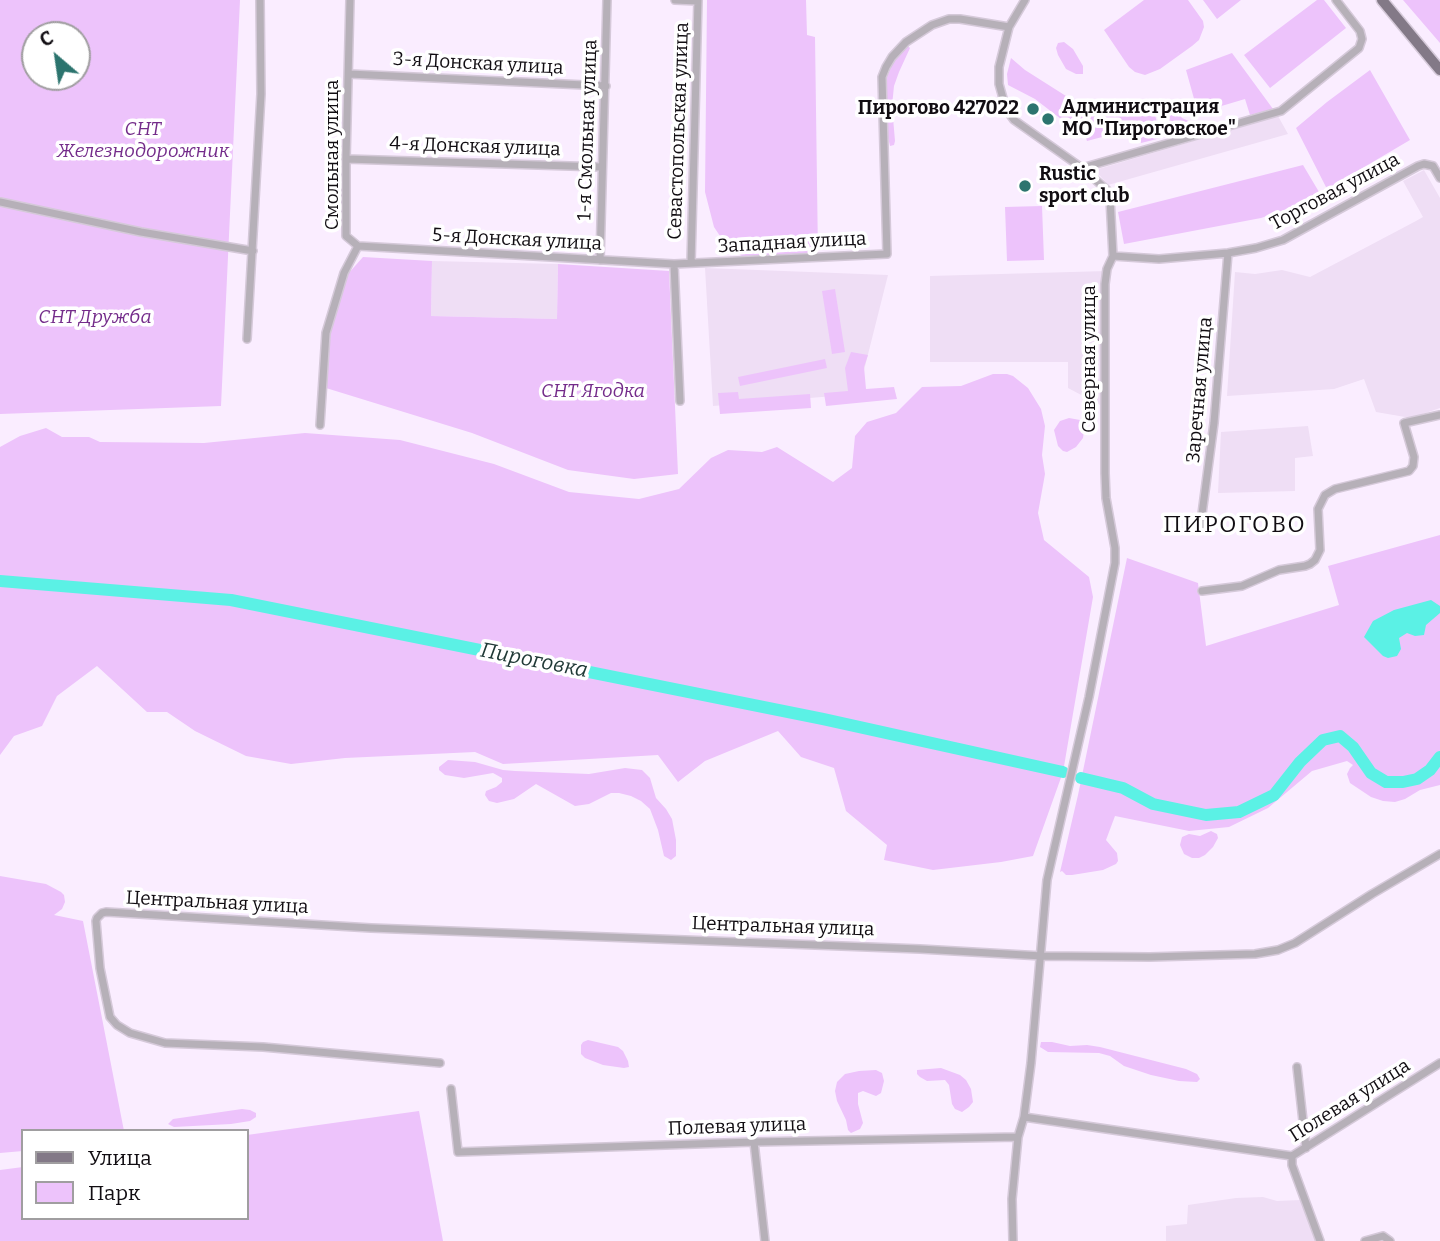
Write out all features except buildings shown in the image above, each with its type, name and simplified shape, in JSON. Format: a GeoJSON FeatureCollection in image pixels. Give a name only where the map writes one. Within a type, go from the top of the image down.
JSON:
{"type":"FeatureCollection","features":[{"type":"Feature","properties":{"kind":"main road"},"geometry":{"type":"LineString","coordinates":[[1382,0],[1440,70]]}},
{"type":"Feature","properties":{"kind":"street"},"geometry":{"type":"LineString","coordinates":[[247,339],[261,94],[260,0]]}},
{"type":"Feature","properties":{"kind":"street","name":"Смольная улица"},"geometry":{"type":"LineString","coordinates":[[320,425],[326,332],[344,274],[358,246],[346,236],[350,0]]}},
{"type":"Feature","properties":{"kind":"street","name":"1-я Смольная улица"},"geometry":{"type":"LineString","coordinates":[[600,260],[607,0]]}},
{"type":"Feature","properties":{"kind":"street"},"geometry":{"type":"LineString","coordinates":[[676,0],[698,1]]}},
{"type":"Feature","properties":{"kind":"street","name":"Северная улица"},"geometry":{"type":"LineString","coordinates":[[1013,1241],[1012,1199],[1042,956],[1047,880],[1089,697],[1115,563],[1115,548],[1105,498],[1105,284],[1107,269],[1113,256],[1110,198],[1107,190],[1082,168],[1014,120],[1006,109],[1001,97],[999,67],[1009,27],[1025,0]]}},
{"type":"Feature","properties":{"kind":"street"},"geometry":{"type":"LineString","coordinates":[[1082,168],[1281,111],[1359,48],[1362,39],[1360,31],[1336,0]]}},
{"type":"Feature","properties":{"kind":"street","name":"Севастопольская улица"},"geometry":{"type":"LineString","coordinates":[[691,263],[698,1]]}},
{"type":"Feature","properties":{"kind":"street","name":"Западная улица"},"geometry":{"type":"LineString","coordinates":[[674,264],[887,254],[882,77],[886,67],[906,42],[932,25],[949,19],[1009,27]]}},
{"type":"Feature","properties":{"kind":"street","name":"3-я Донская улица"},"geometry":{"type":"LineString","coordinates":[[349,74],[606,86]]}},
{"type":"Feature","properties":{"kind":"street","name":"4-я Донская улица"},"geometry":{"type":"LineString","coordinates":[[346,159],[602,167]]}},
{"type":"Feature","properties":{"kind":"street","name":"Торговая улица"},"geometry":{"type":"LineString","coordinates":[[1113,256],[1159,259],[1256,248],[1283,240],[1418,166],[1433,166],[1440,178]]}},
{"type":"Feature","properties":{"kind":"street"},"geometry":{"type":"LineString","coordinates":[[0,202],[142,232],[253,251]]}},
{"type":"Feature","properties":{"kind":"street","name":"5-я Донская улица"},"geometry":{"type":"LineString","coordinates":[[358,246],[674,264]]}},
{"type":"Feature","properties":{"kind":"street","name":"Заречная улица"},"geometry":{"type":"LineString","coordinates":[[1200,529],[1214,423],[1228,253]]}},
{"type":"Feature","properties":{"kind":"street"},"geometry":{"type":"LineString","coordinates":[[674,264],[680,401]]}},
{"type":"Feature","properties":{"kind":"street"},"geometry":{"type":"LineString","coordinates":[[1202,591],[1242,586],[1279,570],[1310,564],[1320,550],[1318,509],[1325,495],[1335,489],[1409,471],[1414,457],[1404,423],[1440,415]]}},
{"type":"Feature","properties":{"kind":"street","name":"Центральная улица"},"geometry":{"type":"LineString","coordinates":[[440,1063],[263,1047],[165,1044],[130,1033],[110,1017],[100,968],[96,921],[99,915],[106,912],[371,928],[1042,956],[1255,954],[1278,950],[1295,943],[1440,854]]}},
{"type":"Feature","properties":{"kind":"street","name":"Полевая улица"},"geometry":{"type":"LineString","coordinates":[[1024,1117],[1292,1156],[1440,1063]]}},
{"type":"Feature","properties":{"kind":"street"},"geometry":{"type":"LineString","coordinates":[[1297,1067],[1306,1148]]}},
{"type":"Feature","properties":{"kind":"street","name":"Полевая улица"},"geometry":{"type":"LineString","coordinates":[[451,1089],[458,1152],[1018,1137]]}},
{"type":"Feature","properties":{"kind":"street"},"geometry":{"type":"LineString","coordinates":[[754,1142],[765,1241]]}},
{"type":"Feature","properties":{"kind":"street"},"geometry":{"type":"LineString","coordinates":[[1292,1156],[1292,1165],[1320,1241]]}},
{"type":"Feature","properties":{"kind":"street"},"geometry":{"type":"LineString","coordinates":[[1365,1241],[1383,1237],[1390,1241]]}},
{"type":"Feature","properties":{"kind":"shaded area"},"geometry":{"type":"Polygon","coordinates":[[[1278,116],[1288,134],[1108,185],[1095,170],[1278,116]]]}},
{"type":"Feature","properties":{"kind":"shaded area"},"geometry":{"type":"Polygon","coordinates":[[[1424,170],[1440,198],[1440,408],[1411,418],[1376,412],[1364,379],[1334,389],[1227,396],[1235,272],[1255,274],[1282,270],[1310,277],[1416,221],[1423,217],[1403,181],[1424,170]]]}},
{"type":"Feature","properties":{"kind":"shaded area"},"geometry":{"type":"Polygon","coordinates":[[[432,261],[558,264],[557,319],[431,316],[432,261]]]}},
{"type":"Feature","properties":{"kind":"shaded area"},"geometry":{"type":"Polygon","coordinates":[[[705,268],[888,275],[858,394],[713,406],[705,268]]]}},
{"type":"Feature","properties":{"kind":"shaded area"},"geometry":{"type":"Polygon","coordinates":[[[1107,271],[1104,407],[1068,388],[1068,362],[930,362],[930,276],[1107,271]]]}},
{"type":"Feature","properties":{"kind":"shaded area"},"geometry":{"type":"Polygon","coordinates":[[[1308,426],[1313,456],[1295,458],[1295,491],[1218,493],[1221,432],[1308,426]]]}},
{"type":"Feature","properties":{"kind":"shaded area"},"geometry":{"type":"Polygon","coordinates":[[[1431,600],[1440,606],[1440,613],[1426,625],[1424,635],[1407,633],[1399,638],[1401,649],[1397,656],[1383,656],[1364,637],[1373,621],[1394,610],[1431,600]]]}},
{"type":"Feature","properties":{"kind":"shaded area"},"geometry":{"type":"Polygon","coordinates":[[[1263,1197],[1277,1201],[1301,1200],[1316,1241],[1166,1241],[1166,1226],[1187,1224],[1188,1205],[1263,1197]]]}},
{"type":"Feature","properties":{"kind":"green space"},"geometry":{"type":"Polygon","coordinates":[[[0,0],[240,0],[221,406],[0,414],[0,0]]]}},
{"type":"Feature","properties":{"kind":"green space"},"geometry":{"type":"Polygon","coordinates":[[[707,0],[806,0],[807,35],[815,37],[818,255],[742,256],[730,251],[714,227],[705,192],[707,0]]]}},
{"type":"Feature","properties":{"kind":"green space"},"geometry":{"type":"Polygon","coordinates":[[[1144,0],[1188,0],[1203,21],[1204,27],[1199,40],[1192,46],[1160,69],[1145,75],[1129,67],[1104,30],[1144,0]]]}},
{"type":"Feature","properties":{"kind":"green space"},"geometry":{"type":"Polygon","coordinates":[[[1203,0],[1241,0],[1217,19],[1203,0]]]}},
{"type":"Feature","properties":{"kind":"green space"},"geometry":{"type":"Polygon","coordinates":[[[1317,0],[1324,0],[1346,28],[1270,88],[1244,55],[1317,0]]]}},
{"type":"Feature","properties":{"kind":"green space"},"geometry":{"type":"Polygon","coordinates":[[[1403,0],[1440,0],[1440,43],[1403,0]]]}},
{"type":"Feature","properties":{"kind":"green space"},"geometry":{"type":"Polygon","coordinates":[[[1064,42],[1073,49],[1083,66],[1083,74],[1066,69],[1056,48],[1058,43],[1064,42]]]}},
{"type":"Feature","properties":{"kind":"green space"},"geometry":{"type":"Polygon","coordinates":[[[907,45],[910,48],[894,86],[892,106],[895,141],[894,145],[890,146],[886,129],[886,79],[898,51],[907,45]]]}},
{"type":"Feature","properties":{"kind":"green space"},"geometry":{"type":"Polygon","coordinates":[[[1232,53],[1273,109],[1250,115],[1245,99],[1198,113],[1186,70],[1232,53]]]}},
{"type":"Feature","properties":{"kind":"green space"},"geometry":{"type":"Polygon","coordinates":[[[1011,58],[1077,103],[1070,126],[1035,99],[1008,85],[1007,74],[1011,58]]]}},
{"type":"Feature","properties":{"kind":"green space"},"geometry":{"type":"Polygon","coordinates":[[[1370,70],[1410,140],[1327,189],[1296,128],[1370,70]]]}},
{"type":"Feature","properties":{"kind":"green space"},"geometry":{"type":"Polygon","coordinates":[[[1137,100],[1155,115],[1161,138],[1141,143],[1136,128],[1087,141],[1079,116],[1137,100]]]}},
{"type":"Feature","properties":{"kind":"green space"},"geometry":{"type":"Polygon","coordinates":[[[1176,109],[1182,118],[1193,123],[1194,127],[1179,130],[1177,126],[1172,127],[1175,136],[1165,138],[1158,112],[1176,109]]]}},
{"type":"Feature","properties":{"kind":"green space"},"geometry":{"type":"Polygon","coordinates":[[[1303,165],[1322,197],[1261,218],[1124,244],[1118,212],[1303,165]]]}},
{"type":"Feature","properties":{"kind":"green space"},"geometry":{"type":"Polygon","coordinates":[[[1042,206],[1044,260],[1007,261],[1005,207],[1042,206]]]}},
{"type":"Feature","properties":{"kind":"green space","name":"СНТ Ягодка"},"geometry":{"type":"Polygon","coordinates":[[[363,257],[432,261],[431,316],[557,319],[558,264],[669,271],[678,474],[634,479],[568,470],[472,433],[326,388],[331,329],[347,275],[363,257]]]}},
{"type":"Feature","properties":{"kind":"green space"},"geometry":{"type":"Polygon","coordinates":[[[835,289],[845,352],[832,354],[822,291],[835,289]]]}},
{"type":"Feature","properties":{"kind":"green space"},"geometry":{"type":"Polygon","coordinates":[[[851,352],[868,355],[864,367],[866,389],[894,387],[897,399],[826,406],[824,393],[848,391],[845,368],[851,352]]]}},
{"type":"Feature","properties":{"kind":"green space"},"geometry":{"type":"Polygon","coordinates":[[[825,359],[827,368],[740,386],[738,377],[825,359]]]}},
{"type":"Feature","properties":{"kind":"green space"},"geometry":{"type":"Polygon","coordinates":[[[993,374],[1013,376],[1028,388],[1041,409],[1045,426],[1042,455],[1045,474],[1038,513],[1044,540],[1089,577],[1093,597],[1063,772],[1033,856],[933,870],[884,860],[887,845],[846,811],[834,768],[801,757],[778,731],[705,761],[678,782],[658,755],[503,764],[475,752],[345,758],[291,764],[246,756],[195,731],[167,712],[147,712],[97,666],[57,696],[42,726],[14,736],[0,755],[0,447],[20,436],[46,428],[62,437],[89,437],[100,442],[204,443],[305,433],[400,440],[494,464],[569,492],[639,499],[679,489],[711,458],[728,450],[762,452],[777,447],[833,482],[852,468],[855,436],[867,422],[896,413],[922,387],[961,386],[993,374]]]}},
{"type":"Feature","properties":{"kind":"green space"},"geometry":{"type":"Polygon","coordinates":[[[738,392],[739,399],[810,394],[811,408],[720,414],[718,393],[738,392]]]}},
{"type":"Feature","properties":{"kind":"green space"},"geometry":{"type":"Polygon","coordinates":[[[1069,418],[1080,420],[1084,431],[1083,438],[1076,447],[1067,452],[1058,446],[1054,430],[1060,421],[1069,418]]]}},
{"type":"Feature","properties":{"kind":"green space"},"geometry":{"type":"Polygon","coordinates":[[[1440,535],[1440,785],[1420,790],[1395,802],[1383,801],[1371,797],[1350,783],[1347,774],[1353,765],[1347,761],[1312,771],[1268,808],[1229,827],[1189,831],[1115,816],[1106,840],[1117,853],[1116,864],[1103,870],[1072,875],[1060,872],[1127,558],[1198,583],[1206,646],[1339,605],[1328,566],[1440,535]]]}},
{"type":"Feature","properties":{"kind":"green space"},"geometry":{"type":"Polygon","coordinates":[[[448,760],[475,762],[515,771],[589,774],[625,768],[642,770],[650,778],[656,798],[672,819],[676,856],[671,860],[664,856],[650,809],[631,796],[611,793],[589,804],[575,806],[536,784],[514,799],[497,803],[489,801],[485,795],[486,791],[502,782],[502,778],[493,773],[464,778],[445,775],[439,767],[448,760]]]}},
{"type":"Feature","properties":{"kind":"green space"},"geometry":{"type":"Polygon","coordinates":[[[1211,831],[1217,834],[1218,838],[1205,855],[1192,858],[1184,854],[1180,845],[1182,837],[1189,834],[1200,836],[1211,831]]]}},
{"type":"Feature","properties":{"kind":"green space"},"geometry":{"type":"Polygon","coordinates":[[[0,876],[46,884],[61,892],[65,902],[62,909],[54,915],[83,921],[124,1129],[21,1129],[21,1151],[0,1153],[0,876]]]}},
{"type":"Feature","properties":{"kind":"green space"},"geometry":{"type":"Polygon","coordinates":[[[588,1040],[618,1047],[623,1051],[629,1067],[603,1065],[585,1058],[581,1054],[581,1045],[588,1040]]]}},
{"type":"Feature","properties":{"kind":"green space"},"geometry":{"type":"Polygon","coordinates":[[[1041,1042],[1100,1047],[1186,1069],[1197,1074],[1200,1079],[1197,1082],[1179,1081],[1151,1075],[1124,1066],[1110,1056],[1099,1053],[1048,1052],[1040,1047],[1041,1042]]]}},
{"type":"Feature","properties":{"kind":"green space"},"geometry":{"type":"Polygon","coordinates":[[[941,1068],[960,1075],[971,1089],[973,1102],[962,1112],[952,1104],[949,1085],[945,1080],[927,1081],[917,1074],[917,1070],[941,1068]]]}},
{"type":"Feature","properties":{"kind":"green space"},"geometry":{"type":"Polygon","coordinates":[[[876,1070],[882,1073],[884,1081],[881,1093],[876,1096],[863,1091],[858,1093],[863,1123],[860,1129],[851,1133],[837,1101],[837,1082],[845,1074],[876,1070]]]}},
{"type":"Feature","properties":{"kind":"green space"},"geometry":{"type":"Polygon","coordinates":[[[242,1109],[256,1113],[256,1117],[250,1121],[231,1124],[174,1127],[168,1124],[173,1119],[242,1109]]]}},
{"type":"Feature","properties":{"kind":"green space"},"geometry":{"type":"Polygon","coordinates":[[[419,1111],[443,1241],[0,1241],[0,1170],[21,1167],[21,1220],[248,1220],[248,1135],[419,1111]]]}},
{"type":"Feature","properties":{"kind":"waterway","name":"Пироговка"},"geometry":{"type":"LineString","coordinates":[[0,581],[231,600],[823,719],[1063,772]]}},
{"type":"Feature","properties":{"kind":"waterway","name":"Пироговка"},"geometry":{"type":"LineString","coordinates":[[1081,778],[1123,788],[1153,804],[1206,815],[1239,812],[1274,795],[1300,762],[1323,740],[1340,736],[1353,747],[1371,773],[1386,782],[1417,779],[1430,770],[1440,757]]}},
{"type":"Feature","properties":{"kind":"place","name":"Пирогово 427022"},"geometry":{"type":"Point","coordinates":[1033,109]}},
{"type":"Feature","properties":{"kind":"place","name":"Администрация МО \"Пироговское\""},"geometry":{"type":"Point","coordinates":[1048,119]}},
{"type":"Feature","properties":{"kind":"place","name":"Rustic sport club"},"geometry":{"type":"Point","coordinates":[1025,186]}},
{"type":"Feature","properties":{"kind":"district","name":"ПИРОГОВО"},"geometry":{"type":"Point","coordinates":[1235,526]}},
{"type":"Feature","properties":{"kind":"park label","name":"СНТ Железнодорожник"},"geometry":{"type":"Point","coordinates":[143,141]}},
{"type":"Feature","properties":{"kind":"park label","name":"СНТ Дружба"},"geometry":{"type":"Point","coordinates":[95,318]}}]}
